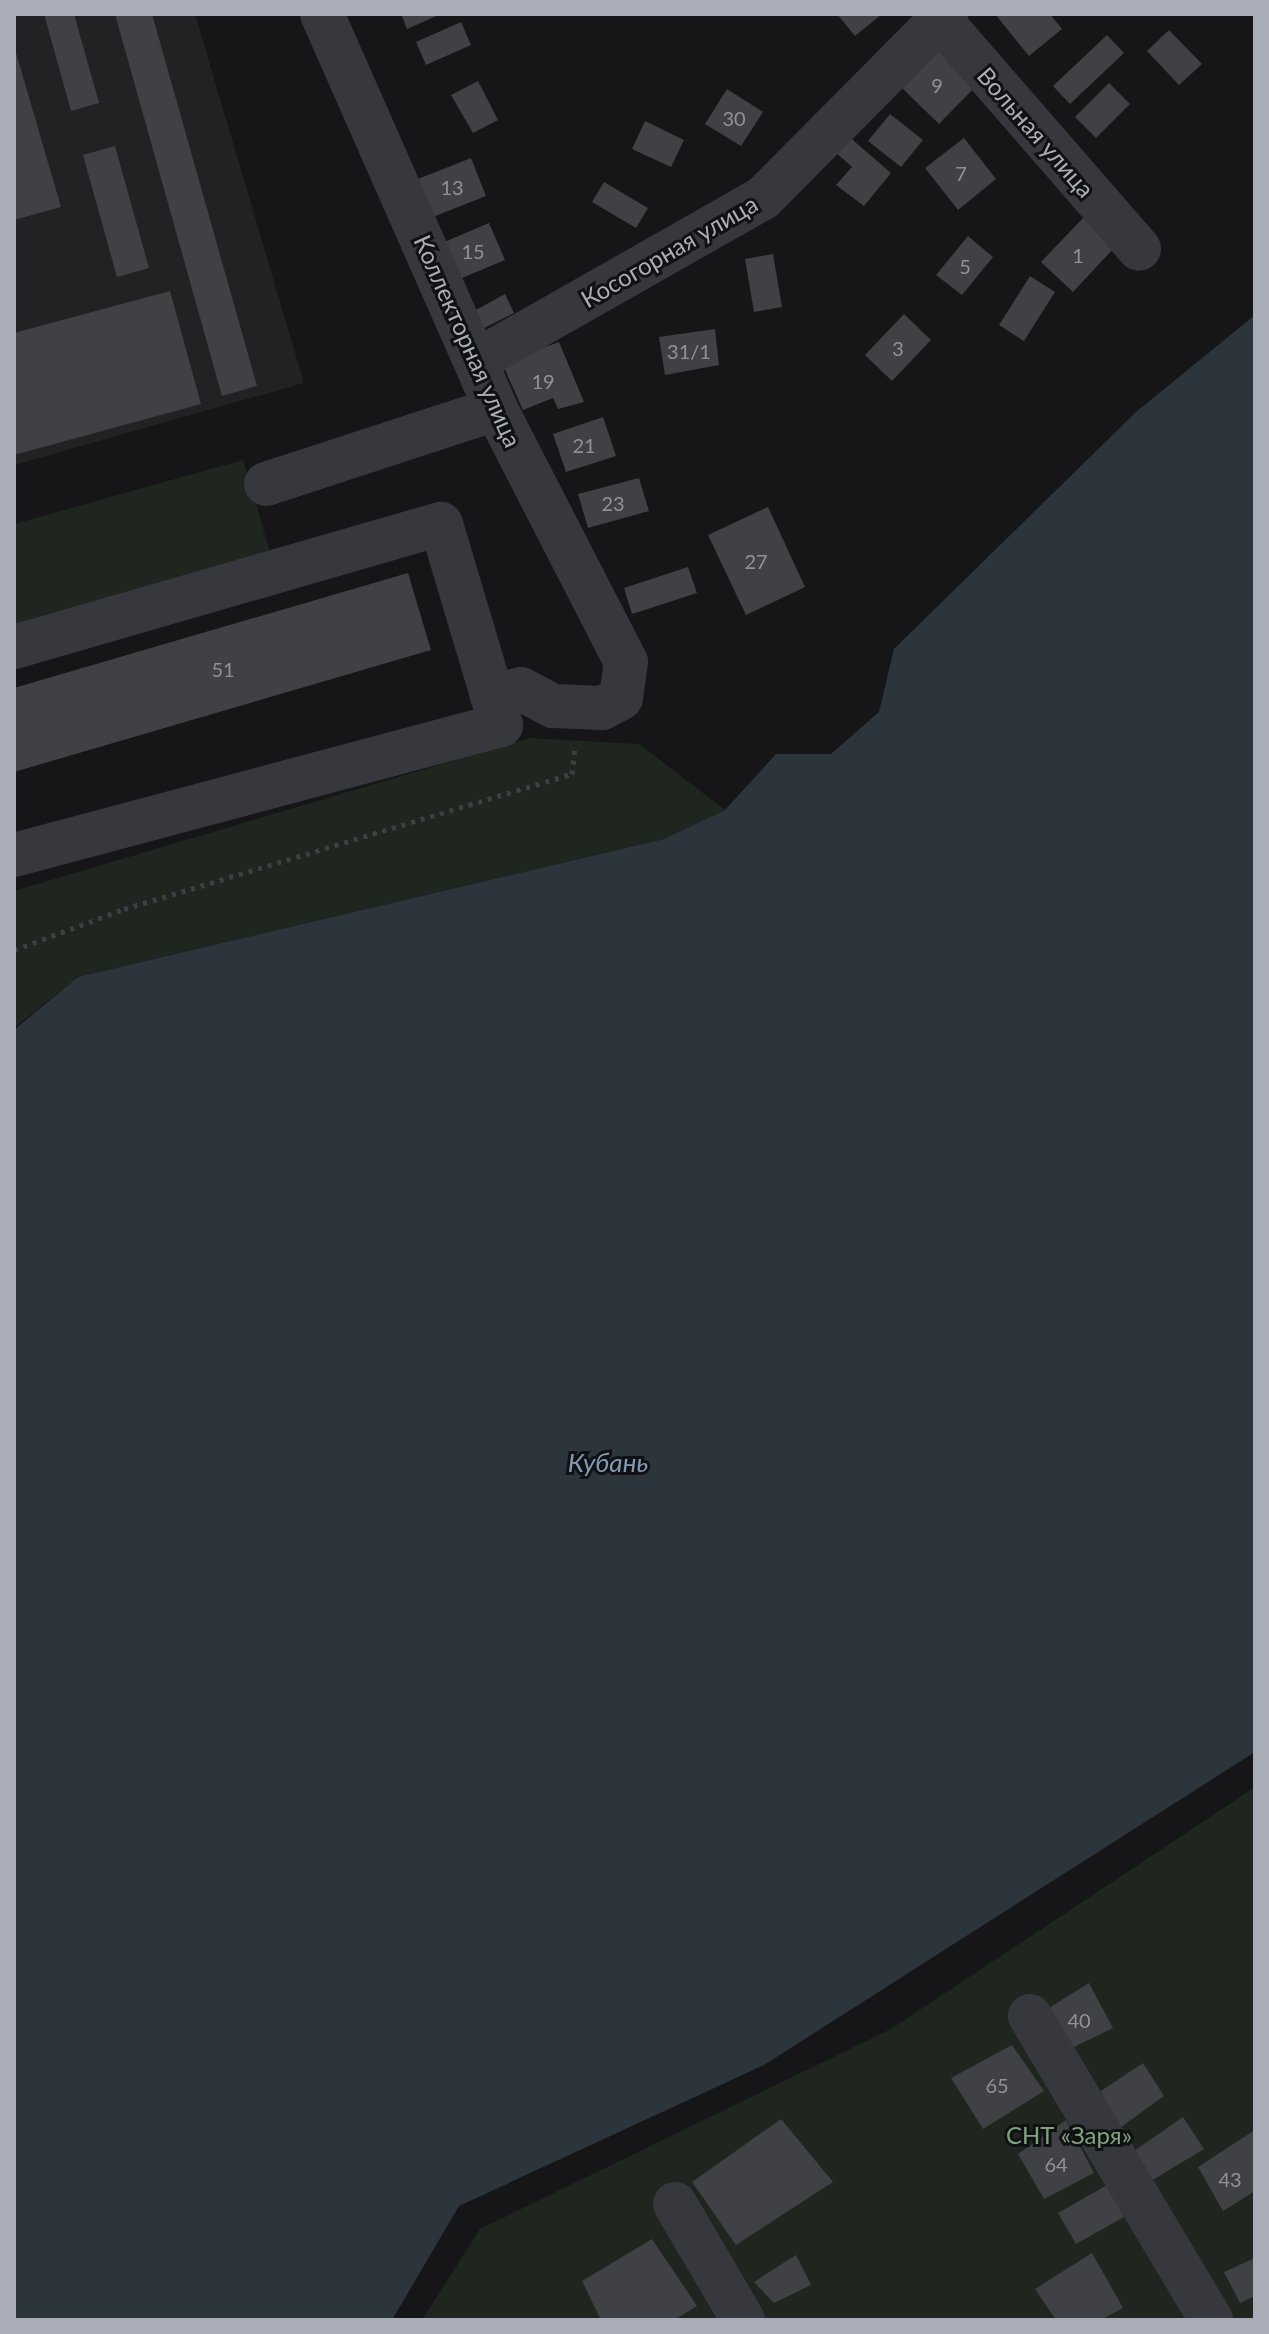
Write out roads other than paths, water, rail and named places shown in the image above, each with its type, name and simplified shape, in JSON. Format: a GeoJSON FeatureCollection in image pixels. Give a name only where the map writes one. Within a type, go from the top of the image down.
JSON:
{"type":"FeatureCollection","features":[{"type":"Feature","properties":{"kind":"street","name":"Коллекторная улица"},"geometry":{"type":"LineString","coordinates":[[322,14],[496,409],[626,662],[621,698],[581,711],[521,689],[492,696]]}},
{"type":"Feature","properties":{"kind":"street","name":"Косогорная улица"},"geometry":{"type":"LineString","coordinates":[[476,361],[763,198],[940,16]]}},
{"type":"Feature","properties":{"kind":"street","name":"Вольная улица"},"geometry":{"type":"LineString","coordinates":[[940,16],[1139,249]]}},
{"type":"Feature","properties":{"kind":"street"},"geometry":{"type":"LineString","coordinates":[[266,484],[496,409]]}},
{"type":"Feature","properties":{"kind":"street"},"geometry":{"type":"LineString","coordinates":[[14,647],[441,524],[501,725],[14,855]]}},
{"type":"Feature","properties":{"kind":"street"},"geometry":{"type":"LineString","coordinates":[[1030,2016],[1211,2320]]}},
{"type":"Feature","properties":{"kind":"street"},"geometry":{"type":"LineString","coordinates":[[675,2204],[743,2320]]}},
{"type":"Feature","properties":{"kind":"water","name":"Кубань"},"geometry":{"type":"Polygon","coordinates":[[[1255,315],[1255,1752],[764,2065],[459,2206],[392,2320],[14,2320],[14,1030],[78,977],[664,839],[725,810],[776,754],[831,754],[879,712],[894,649],[1136,412],[1255,315]]]}},
{"type":"Feature","properties":{"kind":"park label","name":"СНТ «Заря»"},"geometry":{"type":"Point","coordinates":[1069,2135]}}]}
